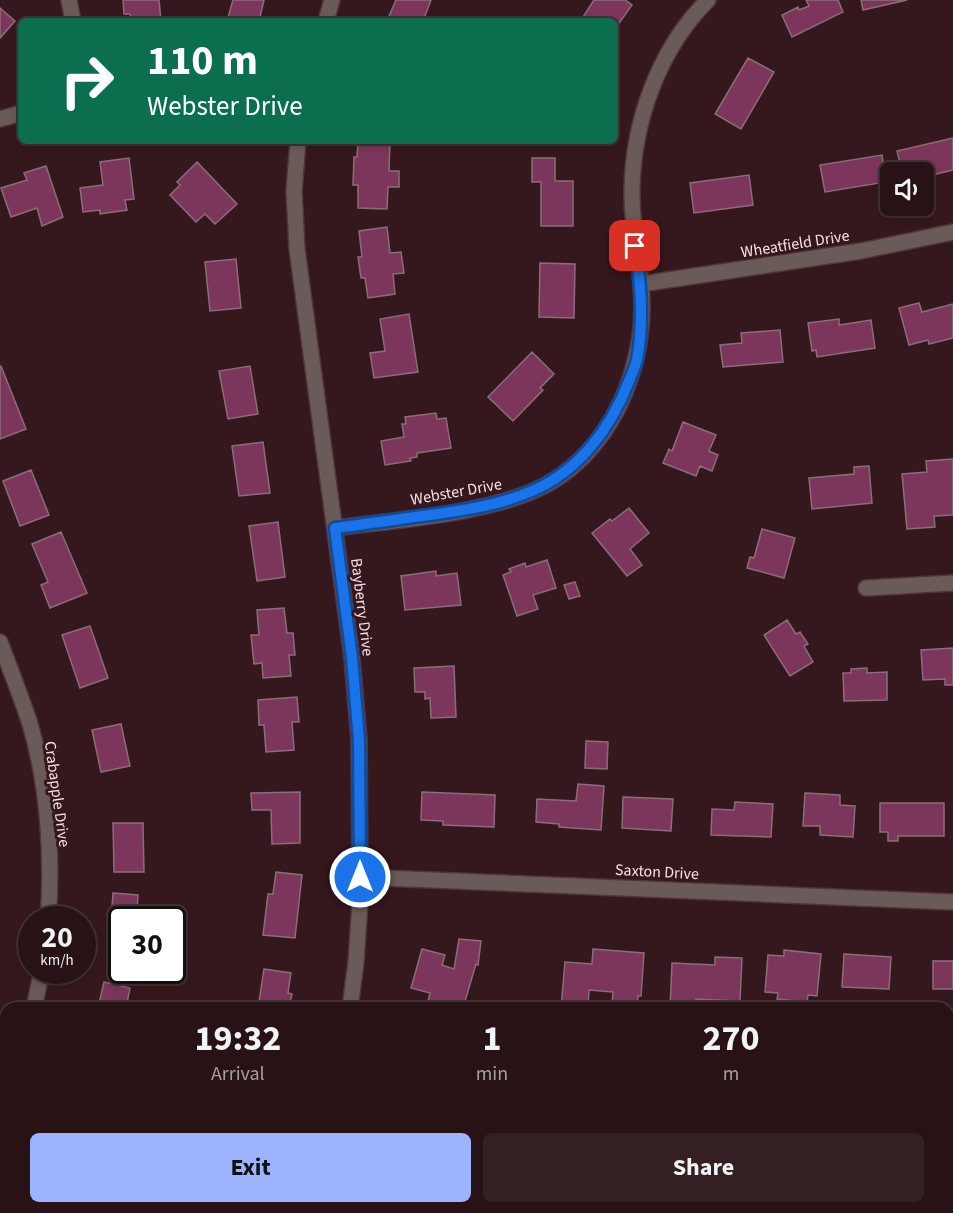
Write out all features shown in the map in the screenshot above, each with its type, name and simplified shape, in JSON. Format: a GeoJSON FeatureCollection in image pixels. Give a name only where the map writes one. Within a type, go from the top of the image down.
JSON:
{"type":"FeatureCollection","features":[{"type":"Feature","properties":{"kind":"street"},"geometry":{"type":"LineString","coordinates":[[69,0],[72,18]]}},
{"type":"Feature","properties":{"kind":"street"},"geometry":{"type":"LineString","coordinates":[[327,18],[332,0]]}},
{"type":"Feature","properties":{"kind":"street","name":"Webster Drive"},"geometry":{"type":"LineString","coordinates":[[335,528],[467,509],[502,502],[533,491],[561,475],[586,453],[604,431],[622,399],[637,361],[642,308],[641,284],[633,233],[632,189],[636,146],[650,94],[662,65],[681,32],[708,0]]}},
{"type":"Feature","properties":{"kind":"street"},"geometry":{"type":"LineString","coordinates":[[0,119],[18,114]]}},
{"type":"Feature","properties":{"kind":"street","name":"Bayberry Drive"},"geometry":{"type":"LineString","coordinates":[[298,144],[294,191],[297,249],[352,658],[359,740],[360,877],[356,962],[351,1002]]}},
{"type":"Feature","properties":{"kind":"street","name":"Wheatfield Drive"},"geometry":{"type":"LineString","coordinates":[[641,284],[861,251],[953,232]]}},
{"type":"Feature","properties":{"kind":"street"},"geometry":{"type":"LineString","coordinates":[[866,588],[953,583]]}},
{"type":"Feature","properties":{"kind":"street","name":"Crabapple Drive"},"geometry":{"type":"LineString","coordinates":[[0,642],[30,725],[39,763],[49,862],[48,906]]}},
{"type":"Feature","properties":{"kind":"street","name":"Saxton Drive"},"geometry":{"type":"LineString","coordinates":[[360,877],[953,902]]}},
{"type":"Feature","properties":{"kind":"street"},"geometry":{"type":"LineString","coordinates":[[35,1002],[39,984]]}},
{"type":"Feature","properties":{"kind":"building"},"geometry":{"type":"Polygon","coordinates":[[[123,0],[159,0],[161,18],[131,18],[130,14],[124,14],[123,0]]]}},
{"type":"Feature","properties":{"kind":"building"},"geometry":{"type":"Polygon","coordinates":[[[233,0],[264,0],[260,18],[228,18],[233,0]]]}},
{"type":"Feature","properties":{"kind":"building"},"geometry":{"type":"Polygon","coordinates":[[[396,0],[431,0],[424,18],[388,18],[396,0]]]}},
{"type":"Feature","properties":{"kind":"building"},"geometry":{"type":"Polygon","coordinates":[[[594,0],[625,0],[632,5],[618,25],[618,18],[583,17],[594,0]]]}},
{"type":"Feature","properties":{"kind":"building"},"geometry":{"type":"Polygon","coordinates":[[[806,0],[838,0],[843,12],[792,37],[782,15],[798,7],[799,10],[809,6],[806,0]]]}},
{"type":"Feature","properties":{"kind":"building"},"geometry":{"type":"Polygon","coordinates":[[[861,0],[907,0],[863,10],[861,0]]]}},
{"type":"Feature","properties":{"kind":"building"},"geometry":{"type":"Polygon","coordinates":[[[0,8],[15,21],[0,38],[0,8]]]}},
{"type":"Feature","properties":{"kind":"building"},"geometry":{"type":"Polygon","coordinates":[[[748,58],[774,72],[741,129],[715,114],[748,58]]]}},
{"type":"Feature","properties":{"kind":"building"},"geometry":{"type":"Polygon","coordinates":[[[953,138],[953,170],[934,175],[934,162],[900,162],[897,151],[953,138]]]}},
{"type":"Feature","properties":{"kind":"building"},"geometry":{"type":"Polygon","coordinates":[[[358,144],[390,144],[389,171],[399,171],[399,187],[388,187],[387,209],[358,208],[358,185],[353,185],[354,157],[357,157],[358,144]]]}},
{"type":"Feature","properties":{"kind":"building"},"geometry":{"type":"Polygon","coordinates":[[[882,155],[883,162],[880,162],[880,183],[825,192],[820,165],[882,155]]]}},
{"type":"Feature","properties":{"kind":"building"},"geometry":{"type":"Polygon","coordinates":[[[129,158],[134,199],[125,200],[127,210],[100,214],[100,210],[83,212],[80,188],[103,185],[100,162],[129,158]]]}},
{"type":"Feature","properties":{"kind":"building"},"geometry":{"type":"Polygon","coordinates":[[[532,158],[555,158],[555,181],[573,181],[573,226],[541,226],[541,182],[532,182],[532,158]]]}},
{"type":"Feature","properties":{"kind":"building"},"geometry":{"type":"Polygon","coordinates":[[[197,162],[237,204],[215,224],[205,214],[196,222],[170,195],[180,185],[177,182],[197,162]]]}},
{"type":"Feature","properties":{"kind":"building"},"geometry":{"type":"Polygon","coordinates":[[[46,166],[63,217],[42,226],[37,208],[11,217],[1,188],[27,180],[24,173],[46,166]]]}},
{"type":"Feature","properties":{"kind":"building"},"geometry":{"type":"Polygon","coordinates":[[[749,175],[753,205],[694,213],[690,183],[749,175]]]}},
{"type":"Feature","properties":{"kind":"building"},"geometry":{"type":"Polygon","coordinates":[[[387,227],[390,253],[401,252],[404,273],[393,274],[395,294],[368,298],[365,278],[361,278],[358,257],[362,257],[359,231],[387,227]]]}},
{"type":"Feature","properties":{"kind":"building"},"geometry":{"type":"Polygon","coordinates":[[[236,259],[241,308],[210,311],[205,262],[236,259]]]}},
{"type":"Feature","properties":{"kind":"building"},"geometry":{"type":"Polygon","coordinates":[[[540,263],[575,264],[574,318],[539,317],[540,263]]]}},
{"type":"Feature","properties":{"kind":"building"},"geometry":{"type":"Polygon","coordinates":[[[919,303],[922,312],[953,304],[953,338],[929,344],[928,340],[909,345],[899,308],[919,303]]]}},
{"type":"Feature","properties":{"kind":"building"},"geometry":{"type":"Polygon","coordinates":[[[409,314],[418,372],[374,378],[370,353],[385,351],[380,319],[409,314]]]}},
{"type":"Feature","properties":{"kind":"building"},"geometry":{"type":"Polygon","coordinates":[[[839,319],[839,325],[871,320],[875,348],[817,357],[816,350],[812,351],[808,323],[839,319]]]}},
{"type":"Feature","properties":{"kind":"building"},"geometry":{"type":"Polygon","coordinates":[[[780,330],[783,362],[723,367],[720,345],[742,343],[741,333],[780,330]]]}},
{"type":"Feature","properties":{"kind":"building"},"geometry":{"type":"Polygon","coordinates":[[[532,352],[554,374],[540,388],[543,390],[513,421],[488,397],[532,352]]]}},
{"type":"Feature","properties":{"kind":"building"},"geometry":{"type":"Polygon","coordinates":[[[250,366],[258,414],[228,419],[219,371],[250,366]]]}},
{"type":"Feature","properties":{"kind":"building"},"geometry":{"type":"Polygon","coordinates":[[[0,367],[26,429],[0,439],[0,367]]]}},
{"type":"Feature","properties":{"kind":"building"},"geometry":{"type":"Polygon","coordinates":[[[436,413],[437,419],[446,418],[451,448],[417,453],[417,457],[410,458],[411,461],[385,465],[381,441],[404,437],[402,424],[406,424],[405,417],[436,413]]]}},
{"type":"Feature","properties":{"kind":"building"},"geometry":{"type":"Polygon","coordinates":[[[683,422],[716,435],[709,451],[718,455],[712,471],[700,466],[696,476],[663,463],[669,449],[672,451],[683,422]]]}},
{"type":"Feature","properties":{"kind":"building"},"geometry":{"type":"Polygon","coordinates":[[[263,442],[270,493],[239,496],[232,446],[263,442]]]}},
{"type":"Feature","properties":{"kind":"building"},"geometry":{"type":"Polygon","coordinates":[[[953,459],[953,515],[934,516],[935,527],[907,529],[902,474],[927,472],[926,461],[953,459]]]}},
{"type":"Feature","properties":{"kind":"building"},"geometry":{"type":"Polygon","coordinates":[[[869,466],[872,503],[812,509],[809,478],[854,474],[854,467],[869,466]]]}},
{"type":"Feature","properties":{"kind":"building"},"geometry":{"type":"Polygon","coordinates":[[[31,470],[49,515],[20,526],[3,481],[31,470]]]}},
{"type":"Feature","properties":{"kind":"building"},"geometry":{"type":"Polygon","coordinates":[[[629,508],[649,533],[630,549],[642,565],[627,576],[592,533],[629,508]]]}},
{"type":"Feature","properties":{"kind":"building"},"geometry":{"type":"Polygon","coordinates":[[[278,522],[285,577],[257,581],[249,526],[278,522]]]}},
{"type":"Feature","properties":{"kind":"building"},"geometry":{"type":"Polygon","coordinates":[[[762,529],[795,538],[784,578],[747,568],[750,557],[754,558],[762,529]]]}},
{"type":"Feature","properties":{"kind":"building"},"geometry":{"type":"Polygon","coordinates":[[[61,532],[87,593],[50,608],[41,585],[48,582],[32,544],[61,532]]]}},
{"type":"Feature","properties":{"kind":"building"},"geometry":{"type":"Polygon","coordinates":[[[547,560],[556,588],[533,595],[538,609],[517,616],[503,575],[511,572],[509,569],[525,563],[526,567],[547,560]]]}},
{"type":"Feature","properties":{"kind":"building"},"geometry":{"type":"Polygon","coordinates":[[[436,571],[436,576],[457,573],[461,605],[405,610],[401,576],[436,571]]]}},
{"type":"Feature","properties":{"kind":"building"},"geometry":{"type":"Polygon","coordinates":[[[575,582],[580,596],[569,599],[564,585],[575,582]]]}},
{"type":"Feature","properties":{"kind":"building"},"geometry":{"type":"Polygon","coordinates":[[[284,608],[287,633],[293,633],[295,655],[289,655],[291,676],[263,678],[262,663],[254,664],[251,635],[259,635],[257,610],[284,608]]]}},
{"type":"Feature","properties":{"kind":"building"},"geometry":{"type":"Polygon","coordinates":[[[787,620],[796,634],[800,632],[808,644],[804,646],[813,662],[790,676],[764,635],[787,620]]]}},
{"type":"Feature","properties":{"kind":"building"},"geometry":{"type":"Polygon","coordinates":[[[90,626],[108,678],[80,688],[62,635],[90,626]]]}},
{"type":"Feature","properties":{"kind":"building"},"geometry":{"type":"Polygon","coordinates":[[[953,648],[953,685],[945,685],[945,679],[923,680],[921,650],[953,648]]]}},
{"type":"Feature","properties":{"kind":"building"},"geometry":{"type":"Polygon","coordinates":[[[454,666],[456,717],[431,718],[430,698],[425,699],[425,692],[415,692],[414,668],[454,666]]]}},
{"type":"Feature","properties":{"kind":"building"},"geometry":{"type":"Polygon","coordinates":[[[867,668],[867,673],[887,672],[887,700],[844,701],[843,673],[851,673],[851,669],[867,668]]]}},
{"type":"Feature","properties":{"kind":"building"},"geometry":{"type":"Polygon","coordinates":[[[297,697],[299,722],[292,722],[294,750],[266,752],[264,725],[259,725],[258,700],[297,697]]]}},
{"type":"Feature","properties":{"kind":"building"},"geometry":{"type":"Polygon","coordinates":[[[121,724],[130,766],[101,772],[92,730],[121,724]]]}},
{"type":"Feature","properties":{"kind":"building"},"geometry":{"type":"Polygon","coordinates":[[[586,741],[608,742],[607,769],[585,768],[586,741]]]}},
{"type":"Feature","properties":{"kind":"building"},"geometry":{"type":"Polygon","coordinates":[[[578,784],[604,786],[601,830],[559,827],[559,824],[536,822],[537,799],[576,801],[578,784]]]}},
{"type":"Feature","properties":{"kind":"building"},"geometry":{"type":"Polygon","coordinates":[[[300,792],[300,843],[272,844],[271,810],[252,810],[251,793],[300,792]]]}},
{"type":"Feature","properties":{"kind":"building"},"geometry":{"type":"Polygon","coordinates":[[[422,792],[495,795],[494,827],[443,825],[443,821],[421,820],[422,792]]]}},
{"type":"Feature","properties":{"kind":"building"},"geometry":{"type":"Polygon","coordinates":[[[805,793],[840,795],[840,805],[855,806],[853,837],[820,835],[820,826],[803,826],[805,793]]]}},
{"type":"Feature","properties":{"kind":"building"},"geometry":{"type":"Polygon","coordinates":[[[623,797],[673,799],[671,831],[622,828],[623,797]]]}},
{"type":"Feature","properties":{"kind":"building"},"geometry":{"type":"Polygon","coordinates":[[[735,802],[773,804],[771,837],[711,835],[712,809],[734,810],[735,802]]]}},
{"type":"Feature","properties":{"kind":"building"},"geometry":{"type":"Polygon","coordinates":[[[880,803],[944,803],[944,836],[898,836],[898,841],[888,841],[888,832],[880,832],[880,803]]]}},
{"type":"Feature","properties":{"kind":"building"},"geometry":{"type":"Polygon","coordinates":[[[113,823],[143,823],[144,872],[114,872],[113,823]]]}},
{"type":"Feature","properties":{"kind":"building"},"geometry":{"type":"Polygon","coordinates":[[[276,872],[302,875],[295,938],[263,935],[268,894],[273,894],[276,872]]]}},
{"type":"Feature","properties":{"kind":"building"},"geometry":{"type":"Polygon","coordinates":[[[113,893],[138,895],[137,906],[112,906],[113,893]]]}},
{"type":"Feature","properties":{"kind":"building"},"geometry":{"type":"Polygon","coordinates":[[[459,939],[481,941],[478,965],[476,964],[465,1002],[432,1002],[428,1001],[430,993],[411,988],[422,949],[445,955],[442,965],[454,969],[459,939]]]}},
{"type":"Feature","properties":{"kind":"building"},"geometry":{"type":"Polygon","coordinates":[[[593,949],[644,953],[641,996],[638,996],[637,1002],[612,1002],[613,992],[589,990],[588,1002],[562,1002],[565,962],[592,964],[593,949]]]}},
{"type":"Feature","properties":{"kind":"building"},"geometry":{"type":"Polygon","coordinates":[[[784,950],[821,954],[817,996],[808,995],[807,1002],[777,999],[778,993],[765,992],[768,955],[784,956],[784,950]]]}},
{"type":"Feature","properties":{"kind":"building"},"geometry":{"type":"Polygon","coordinates":[[[844,954],[891,957],[889,989],[842,987],[844,954]]]}},
{"type":"Feature","properties":{"kind":"building"},"geometry":{"type":"Polygon","coordinates":[[[715,957],[742,958],[740,1001],[696,999],[696,1002],[670,1002],[672,963],[715,965],[715,957]]]}},
{"type":"Feature","properties":{"kind":"building"},"geometry":{"type":"Polygon","coordinates":[[[933,961],[953,961],[953,989],[933,989],[933,961]]]}},
{"type":"Feature","properties":{"kind":"building"},"geometry":{"type":"Polygon","coordinates":[[[264,969],[291,973],[288,993],[292,994],[290,1002],[259,1002],[264,969]]]}},
{"type":"Feature","properties":{"kind":"building"},"geometry":{"type":"Polygon","coordinates":[[[104,982],[130,988],[127,1002],[99,1002],[104,982]]]}},
{"type":"Feature","properties":{"kind":"route"},"geometry":{"type":"LineString","coordinates":[[360,877],[359,740],[352,658],[335,528],[502,502],[533,491],[561,475],[586,453],[604,431],[622,399],[637,361],[642,308],[635,246]]}}]}
